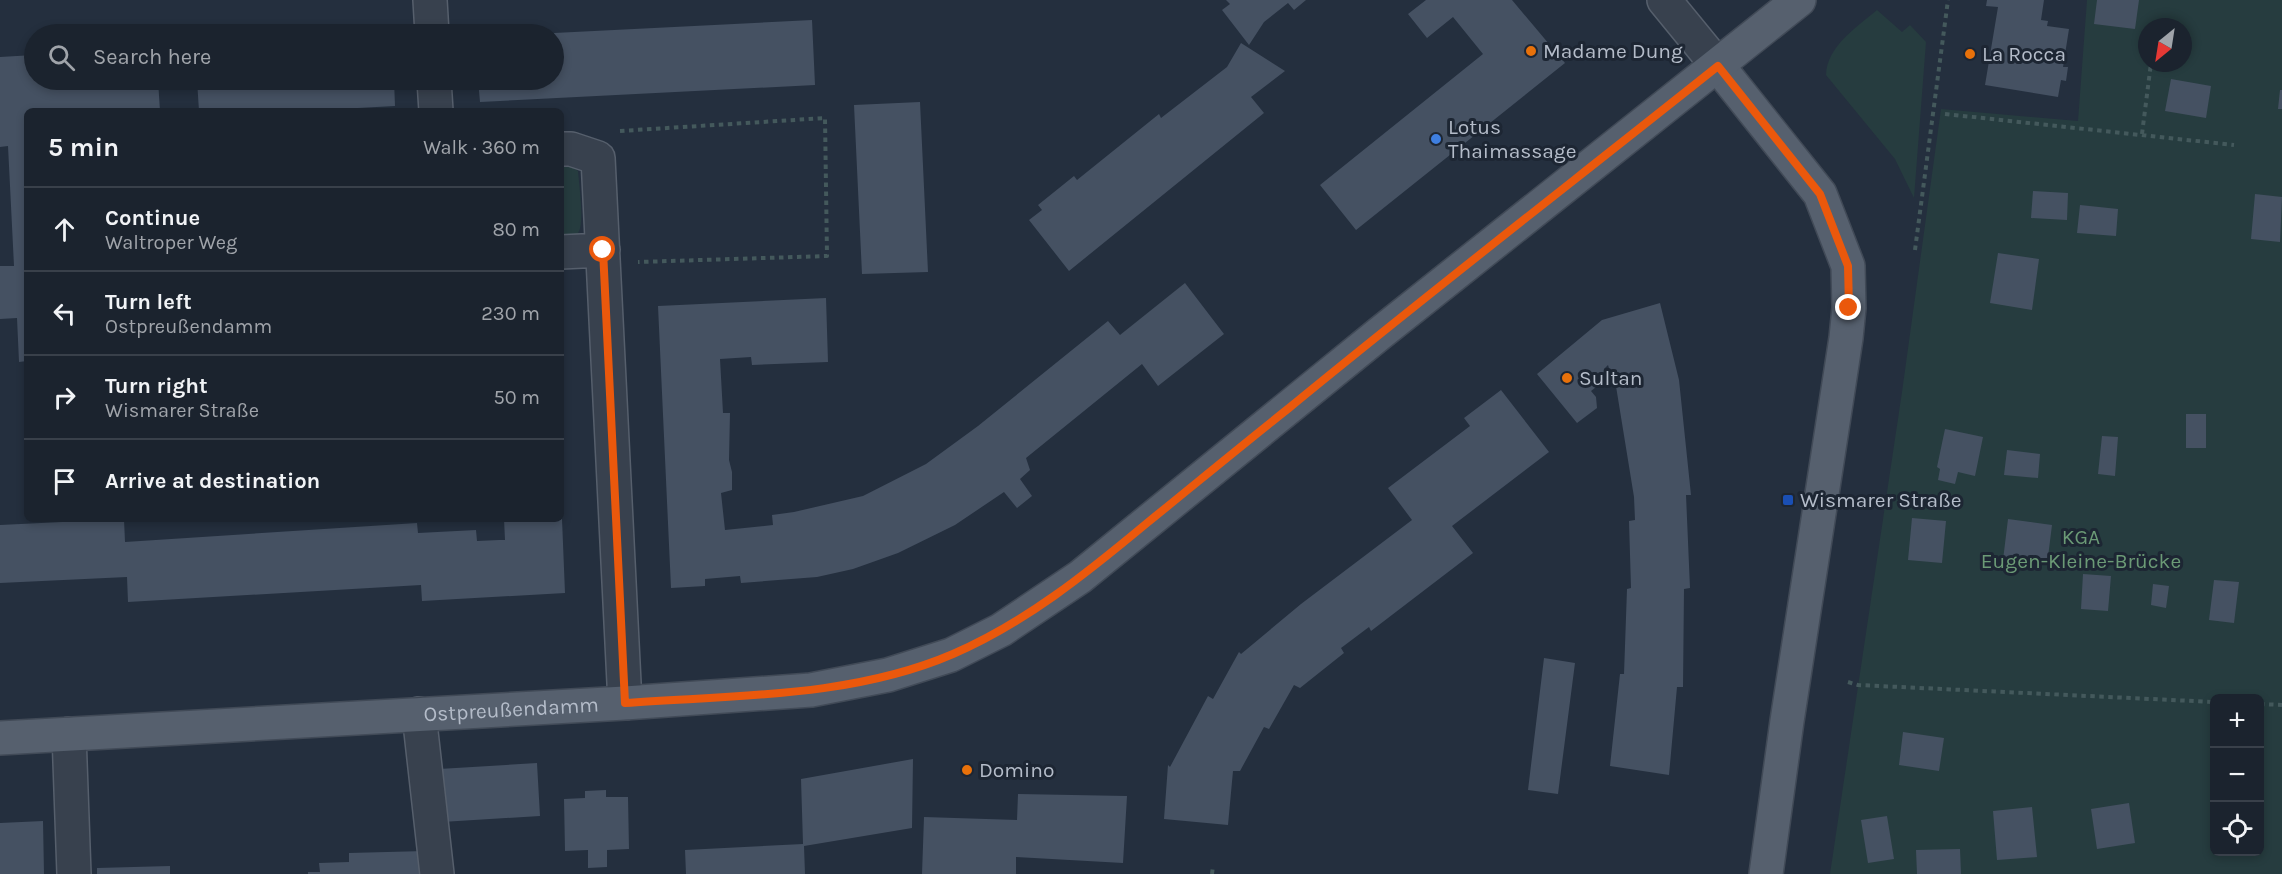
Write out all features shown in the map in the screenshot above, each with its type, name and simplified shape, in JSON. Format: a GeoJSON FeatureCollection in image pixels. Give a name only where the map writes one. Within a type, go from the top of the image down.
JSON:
{"type":"FeatureCollection","features":[{"type":"Feature","properties":{"kind":"main road","name":"Ostpreußendamm"},"geometry":{"type":"LineString","coordinates":[[0,738],[625,703],[811,690],[888,675],[951,655],[1001,630],[1080,577],[1360,349],[1799,0]]}},
{"type":"Feature","properties":{"kind":"main road"},"geometry":{"type":"LineString","coordinates":[[1718,66],[1820,194],[1848,266],[1849,281],[1846,338],[1774,806],[1766,874]]}},
{"type":"Feature","properties":{"kind":"street"},"geometry":{"type":"LineString","coordinates":[[430,0],[431,24]]}},
{"type":"Feature","properties":{"kind":"street"},"geometry":{"type":"LineString","coordinates":[[1664,0],[1718,66]]}},
{"type":"Feature","properties":{"kind":"street"},"geometry":{"type":"LineString","coordinates":[[435,90],[436,108]]}},
{"type":"Feature","properties":{"kind":"street"},"geometry":{"type":"LineString","coordinates":[[564,149],[571,148],[597,158],[625,703]]}},
{"type":"Feature","properties":{"kind":"street"},"geometry":{"type":"LineString","coordinates":[[564,252],[603,250]]}},
{"type":"Feature","properties":{"kind":"street"},"geometry":{"type":"LineString","coordinates":[[419,714],[437,874]]}},
{"type":"Feature","properties":{"kind":"street"},"geometry":{"type":"LineString","coordinates":[[69,734],[74,874]]}},
{"type":"Feature","properties":{"kind":"path"},"geometry":{"type":"LineString","coordinates":[[1915,250],[1948,0]]}},
{"type":"Feature","properties":{"kind":"path"},"geometry":{"type":"LineString","coordinates":[[2142,134],[2150,72]]}},
{"type":"Feature","properties":{"kind":"path"},"geometry":{"type":"LineString","coordinates":[[1946,114],[2234,145]]}},
{"type":"Feature","properties":{"kind":"path"},"geometry":{"type":"LineString","coordinates":[[618,131],[825,118],[826,256],[633,262]]}},
{"type":"Feature","properties":{"kind":"path"},"geometry":{"type":"LineString","coordinates":[[1848,682],[1858,685],[2210,702]]}},
{"type":"Feature","properties":{"kind":"path"},"geometry":{"type":"LineString","coordinates":[[2264,704],[2282,705]]}},
{"type":"Feature","properties":{"kind":"path"},"geometry":{"type":"LineString","coordinates":[[1212,874],[1213,866]]}},
{"type":"Feature","properties":{"kind":"green space","name":"KGA Eugen-Kleine-Brücke"},"geometry":{"type":"Polygon","coordinates":[[[2087,0],[2282,0],[2282,874],[1830,874],[1902,392],[1941,109],[2078,121],[2087,0]]]}},
{"type":"Feature","properties":{"kind":"green space"},"geometry":{"type":"Polygon","coordinates":[[[1877,10],[1902,32],[1910,25],[1926,42],[1914,198],[1895,159],[1826,75],[1837,46],[1852,30],[1877,10]]]}},
{"type":"Feature","properties":{"kind":"green space"},"geometry":{"type":"Polygon","coordinates":[[[564,163],[578,171],[581,213],[578,233],[564,240],[564,163]]]}},
{"type":"Feature","properties":{"kind":"building"},"geometry":{"type":"Polygon","coordinates":[[[1226,0],[1306,0],[1294,10],[1288,3],[1264,22],[1249,45],[1222,10],[1230,4],[1226,0]]]}},
{"type":"Feature","properties":{"kind":"building"},"geometry":{"type":"Polygon","coordinates":[[[1426,0],[1512,0],[1565,63],[1356,230],[1320,185],[1483,54],[1453,17],[1427,38],[1408,14],[1426,0]]]}},
{"type":"Feature","properties":{"kind":"building"},"geometry":{"type":"Polygon","coordinates":[[[1987,0],[2044,0],[2041,20],[2048,21],[2047,26],[2069,29],[2063,67],[2068,67],[2066,81],[2061,80],[2058,97],[1985,85],[1998,7],[1986,6],[1987,0]]]}},
{"type":"Feature","properties":{"kind":"building"},"geometry":{"type":"Polygon","coordinates":[[[2097,0],[2139,0],[2135,29],[2094,24],[2097,0]]]}},
{"type":"Feature","properties":{"kind":"building"},"geometry":{"type":"Polygon","coordinates":[[[812,20],[815,85],[480,102],[479,90],[564,90],[564,32],[812,20]]]}},
{"type":"Feature","properties":{"kind":"building"},"geometry":{"type":"Polygon","coordinates":[[[1241,43],[1285,71],[1251,97],[1264,113],[1069,271],[1029,220],[1042,210],[1038,205],[1074,176],[1077,180],[1159,114],[1161,118],[1227,67],[1241,43]]]}},
{"type":"Feature","properties":{"kind":"building"},"geometry":{"type":"Polygon","coordinates":[[[24,56],[24,90],[159,90],[160,108],[24,108],[24,361],[19,362],[17,318],[0,319],[0,266],[14,266],[8,146],[0,147],[0,57],[24,56]]]}},
{"type":"Feature","properties":{"kind":"building"},"geometry":{"type":"Polygon","coordinates":[[[2171,79],[2211,86],[2206,118],[2165,111],[2171,79]]]}},
{"type":"Feature","properties":{"kind":"building"},"geometry":{"type":"Polygon","coordinates":[[[198,90],[394,90],[395,106],[199,108],[198,90]]]}},
{"type":"Feature","properties":{"kind":"building"},"geometry":{"type":"Polygon","coordinates":[[[2280,90],[2282,90],[2282,109],[2278,109],[2280,90]]]}},
{"type":"Feature","properties":{"kind":"building"},"geometry":{"type":"Polygon","coordinates":[[[920,102],[928,272],[862,274],[854,105],[920,102]]]}},
{"type":"Feature","properties":{"kind":"building"},"geometry":{"type":"Polygon","coordinates":[[[2033,191],[2068,193],[2067,220],[2031,218],[2033,191]]]}},
{"type":"Feature","properties":{"kind":"building"},"geometry":{"type":"Polygon","coordinates":[[[2255,194],[2282,197],[2280,242],[2251,239],[2255,194]]]}},
{"type":"Feature","properties":{"kind":"building"},"geometry":{"type":"Polygon","coordinates":[[[2080,205],[2118,209],[2116,236],[2077,233],[2080,205]]]}},
{"type":"Feature","properties":{"kind":"building"},"geometry":{"type":"Polygon","coordinates":[[[1998,253],[2039,259],[2032,310],[1990,303],[1998,253]]]}},
{"type":"Feature","properties":{"kind":"building"},"geometry":{"type":"Polygon","coordinates":[[[1185,283],[1224,334],[1158,386],[1142,364],[1026,458],[1030,470],[1020,479],[1032,496],[1017,508],[1004,492],[955,525],[898,553],[853,569],[817,577],[741,583],[740,576],[705,579],[705,586],[671,588],[658,306],[826,298],[828,362],[752,365],[751,357],[720,359],[723,413],[730,413],[729,460],[732,472],[732,490],[721,493],[725,530],[773,525],[772,515],[863,496],[926,464],[978,426],[1108,321],[1120,335],[1185,283]]]}},
{"type":"Feature","properties":{"kind":"building"},"geometry":{"type":"Polygon","coordinates":[[[1660,303],[1679,380],[1691,495],[1686,495],[1690,588],[1684,589],[1683,687],[1677,687],[1669,775],[1610,766],[1620,674],[1624,674],[1627,589],[1631,588],[1629,521],[1635,520],[1634,497],[1614,374],[1611,375],[1608,365],[1604,369],[1606,379],[1591,391],[1596,397],[1597,408],[1577,423],[1537,374],[1602,320],[1660,303]]]}},
{"type":"Feature","properties":{"kind":"building"},"geometry":{"type":"Polygon","coordinates":[[[1501,390],[1549,452],[1452,526],[1473,553],[1371,631],[1369,627],[1341,648],[1344,653],[1300,688],[1294,685],[1269,729],[1264,727],[1240,771],[1233,771],[1228,825],[1164,819],[1168,765],[1170,767],[1208,696],[1213,699],[1239,652],[1241,654],[1301,604],[1412,520],[1388,488],[1470,426],[1464,418],[1501,390]]]}},
{"type":"Feature","properties":{"kind":"building"},"geometry":{"type":"Polygon","coordinates":[[[2186,414],[2206,414],[2206,448],[2186,448],[2186,414]]]}},
{"type":"Feature","properties":{"kind":"building"},"geometry":{"type":"Polygon","coordinates":[[[1945,429],[1983,437],[1975,476],[1958,472],[1955,484],[1938,480],[1940,469],[1937,467],[1945,429]]]}},
{"type":"Feature","properties":{"kind":"building"},"geometry":{"type":"Polygon","coordinates":[[[2102,436],[2118,437],[2115,476],[2098,474],[2102,436]]]}},
{"type":"Feature","properties":{"kind":"building"},"geometry":{"type":"Polygon","coordinates":[[[2007,450],[2040,454],[2038,478],[2004,475],[2007,450]]]}},
{"type":"Feature","properties":{"kind":"building"},"geometry":{"type":"Polygon","coordinates":[[[1912,518],[1946,521],[1942,563],[1908,560],[1912,518]]]}},
{"type":"Feature","properties":{"kind":"building"},"geometry":{"type":"Polygon","coordinates":[[[2008,519],[2052,525],[2047,565],[2003,560],[2008,519]]]}},
{"type":"Feature","properties":{"kind":"building"},"geometry":{"type":"Polygon","coordinates":[[[124,522],[125,542],[417,523],[418,533],[476,530],[477,541],[505,540],[504,522],[562,522],[565,593],[422,601],[421,585],[128,602],[127,577],[0,583],[0,525],[124,522]]]}},
{"type":"Feature","properties":{"kind":"building"},"geometry":{"type":"Polygon","coordinates":[[[2083,574],[2111,576],[2108,611],[2081,609],[2083,574]]]}},
{"type":"Feature","properties":{"kind":"building"},"geometry":{"type":"Polygon","coordinates":[[[2214,580],[2239,582],[2234,623],[2209,620],[2214,580]]]}},
{"type":"Feature","properties":{"kind":"building"},"geometry":{"type":"Polygon","coordinates":[[[2153,584],[2169,586],[2166,608],[2151,605],[2153,584]]]}},
{"type":"Feature","properties":{"kind":"building"},"geometry":{"type":"Polygon","coordinates":[[[1544,658],[1575,663],[1558,794],[1528,790],[1544,658]]]}},
{"type":"Feature","properties":{"kind":"building"},"geometry":{"type":"Polygon","coordinates":[[[1903,732],[1944,738],[1939,771],[1899,765],[1903,732]]]}},
{"type":"Feature","properties":{"kind":"building"},"geometry":{"type":"Polygon","coordinates":[[[913,759],[912,828],[804,846],[805,874],[686,874],[685,850],[803,844],[801,779],[913,759]]]}},
{"type":"Feature","properties":{"kind":"building"},"geometry":{"type":"Polygon","coordinates":[[[537,763],[540,816],[442,822],[439,769],[537,763]]]}},
{"type":"Feature","properties":{"kind":"building"},"geometry":{"type":"Polygon","coordinates":[[[606,790],[606,797],[628,797],[629,849],[607,850],[607,867],[588,868],[588,850],[565,851],[564,799],[585,798],[585,791],[606,790]]]}},
{"type":"Feature","properties":{"kind":"building"},"geometry":{"type":"Polygon","coordinates":[[[1018,794],[1127,796],[1123,863],[1016,857],[1016,874],[922,874],[924,817],[1017,820],[1018,794]]]}},
{"type":"Feature","properties":{"kind":"building"},"geometry":{"type":"Polygon","coordinates":[[[2129,803],[2135,843],[2097,849],[2091,809],[2129,803]]]}},
{"type":"Feature","properties":{"kind":"building"},"geometry":{"type":"Polygon","coordinates":[[[2032,807],[2037,857],[1997,860],[1993,811],[2032,807]]]}},
{"type":"Feature","properties":{"kind":"building"},"geometry":{"type":"Polygon","coordinates":[[[1887,816],[1894,859],[1868,863],[1861,820],[1887,816]]]}},
{"type":"Feature","properties":{"kind":"building"},"geometry":{"type":"Polygon","coordinates":[[[43,821],[44,874],[0,874],[0,823],[43,821]]]}},
{"type":"Feature","properties":{"kind":"building"},"geometry":{"type":"Polygon","coordinates":[[[1960,849],[1961,874],[1917,874],[1916,850],[1960,849]]]}},
{"type":"Feature","properties":{"kind":"building"},"geometry":{"type":"Polygon","coordinates":[[[425,851],[426,874],[308,874],[308,872],[320,872],[319,863],[349,862],[349,853],[425,851]]]}},
{"type":"Feature","properties":{"kind":"building"},"geometry":{"type":"Polygon","coordinates":[[[170,866],[170,874],[97,874],[97,868],[170,866]]]}},
{"type":"Feature","properties":{"kind":"place","name":"Madame Dung"},"geometry":{"type":"Point","coordinates":[1531,51]}},
{"type":"Feature","properties":{"kind":"place","name":"La Rocca"},"geometry":{"type":"Point","coordinates":[1970,54]}},
{"type":"Feature","properties":{"kind":"place","name":"Lotus Thaimassage"},"geometry":{"type":"Point","coordinates":[1436,139]}},
{"type":"Feature","properties":{"kind":"place","name":"Sultan"},"geometry":{"type":"Point","coordinates":[1567,378]}},
{"type":"Feature","properties":{"kind":"place","name":"Wismarer Straße"},"geometry":{"type":"Point","coordinates":[1788,500]}},
{"type":"Feature","properties":{"kind":"place","name":"Domino"},"geometry":{"type":"Point","coordinates":[967,770]}},
{"type":"Feature","properties":{"kind":"route"},"geometry":{"type":"LineString","coordinates":[[603,250],[625,703],[811,690],[847,684],[888,675],[951,655],[1001,630],[1080,577],[1379,334],[1718,66],[1820,194],[1848,266],[1849,308]]}}]}
